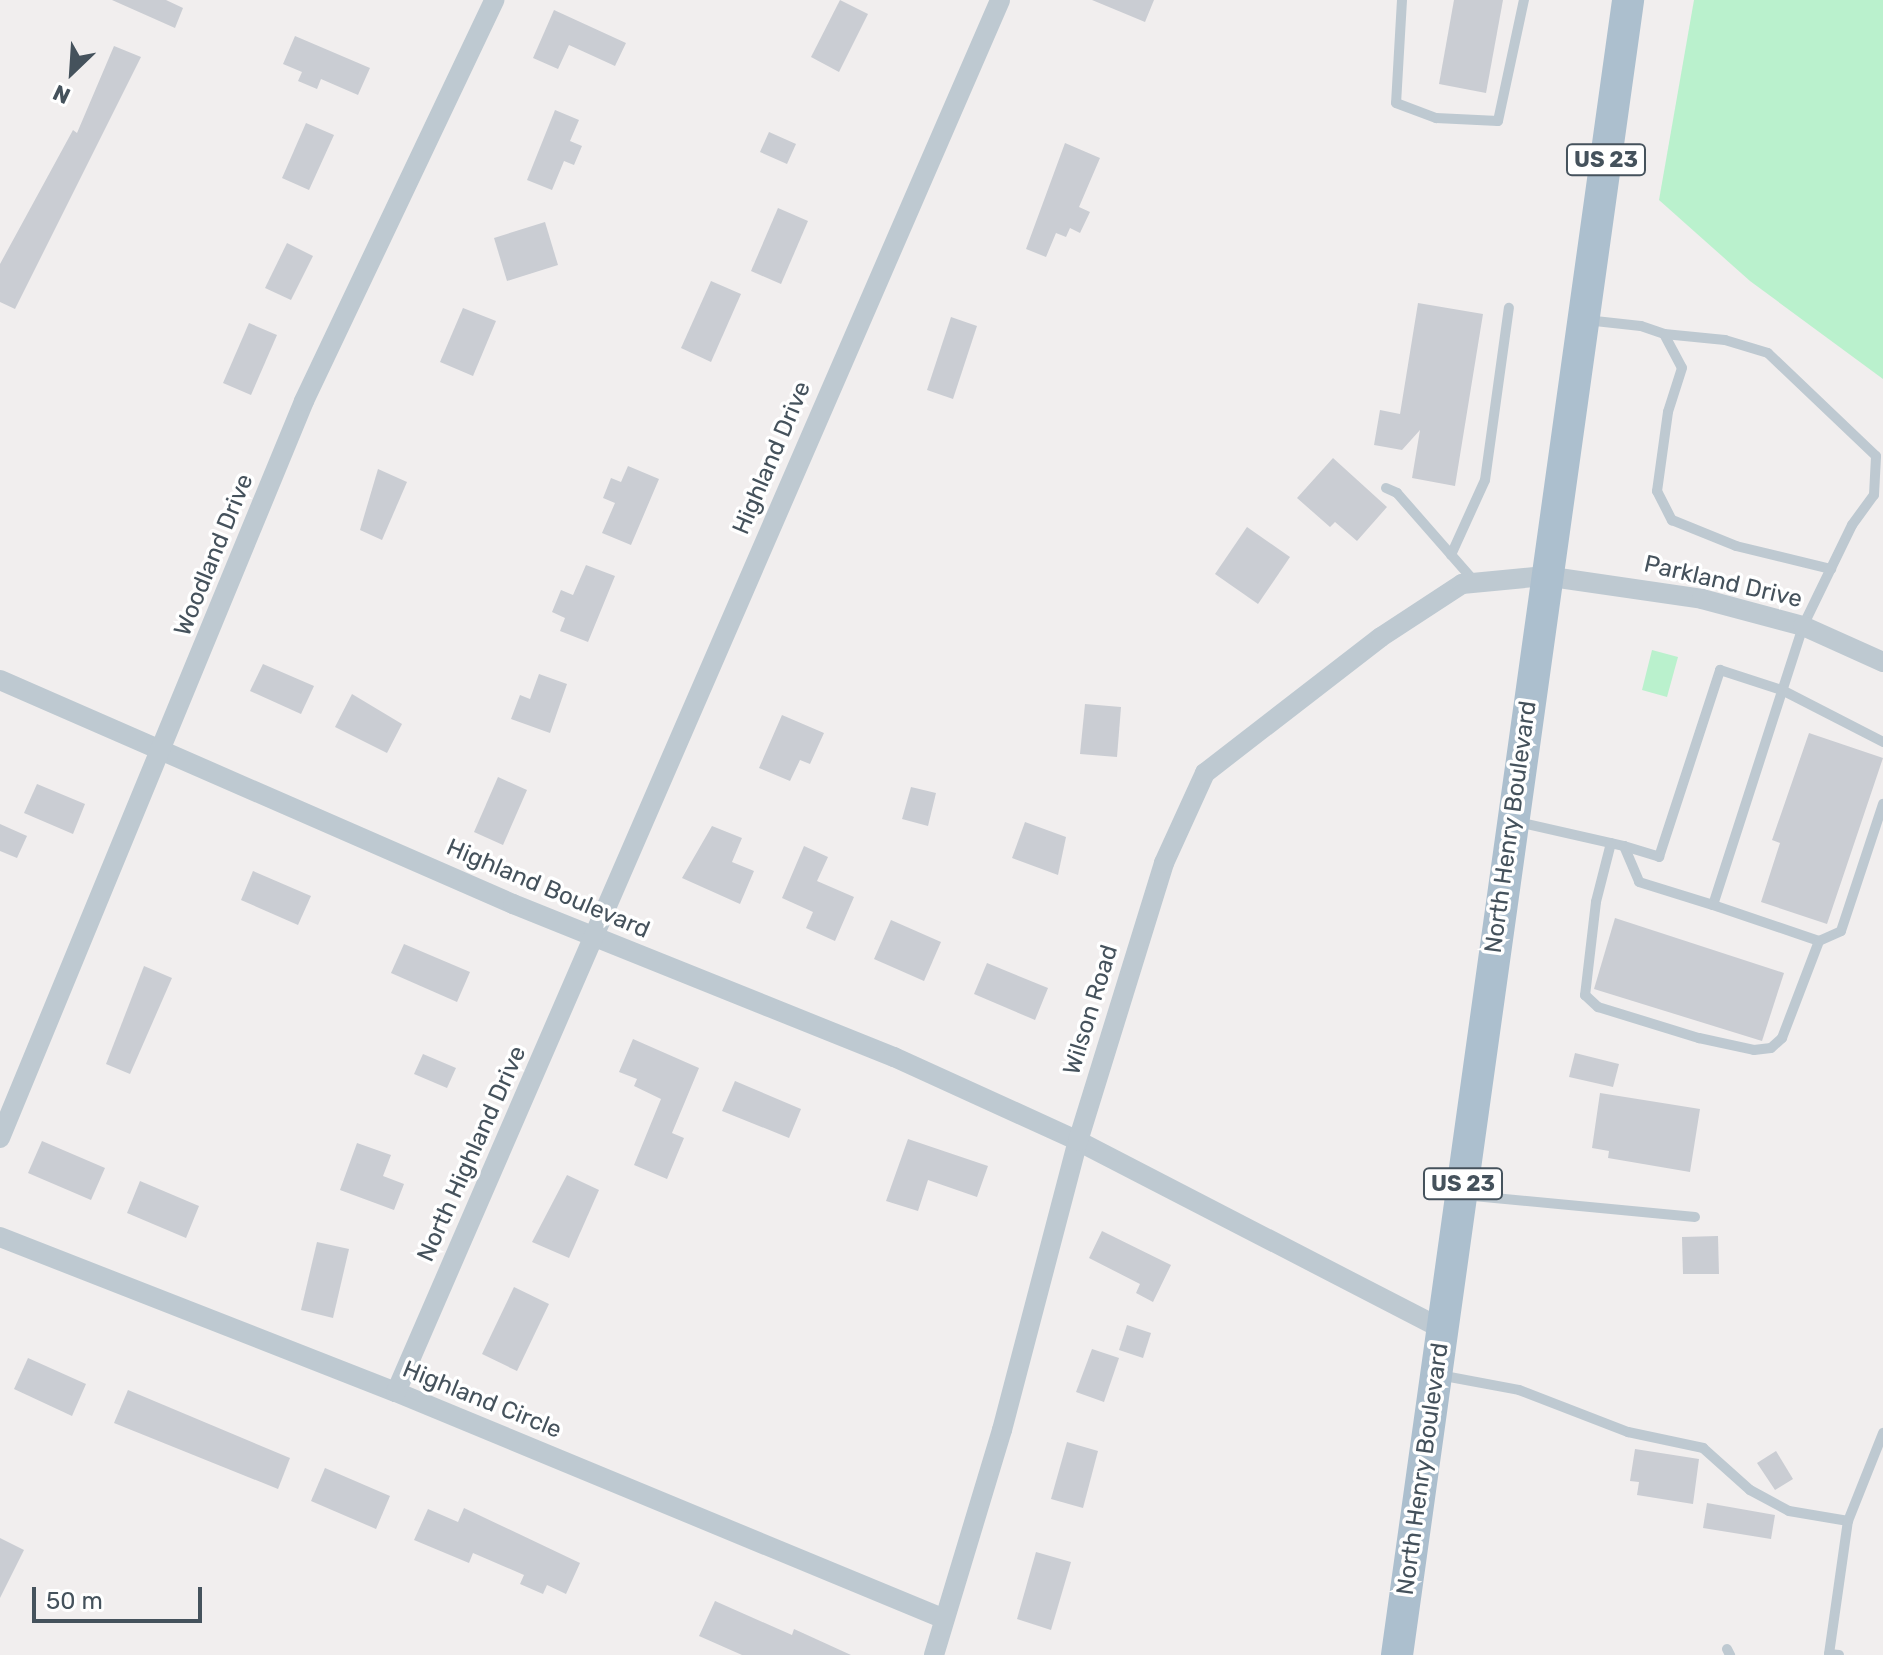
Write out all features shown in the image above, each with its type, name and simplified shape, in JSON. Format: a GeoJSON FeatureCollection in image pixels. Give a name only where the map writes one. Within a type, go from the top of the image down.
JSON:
{"type":"FeatureCollection","features":[{"type":"Feature","properties":{"kind":"main road","name":"North Henry Boulevard"},"geometry":{"type":"LineString","coordinates":[[1397,1655],[1545,576],[1628,0]]}},
{"type":"Feature","properties":{"kind":"street","name":"Woodland Drive"},"geometry":{"type":"LineString","coordinates":[[0,1138],[165,749],[304,401],[494,0]]}},
{"type":"Feature","properties":{"kind":"street","name":"Highland Drive"},"geometry":{"type":"LineString","coordinates":[[596,937],[1000,0]]}},
{"type":"Feature","properties":{"kind":"street","name":"Wilson Road"},"geometry":{"type":"LineString","coordinates":[[934,1655],[942,1618],[1002,1430],[1078,1141],[1164,863],[1205,773],[1381,637],[1462,584],[1545,576]]}},
{"type":"Feature","properties":{"kind":"street","name":"Parkland Drive"},"geometry":{"type":"LineString","coordinates":[[1545,576],[1702,599],[1803,626],[1883,662]]}},
{"type":"Feature","properties":{"kind":"street","name":"Highland Boulevard"},"geometry":{"type":"LineString","coordinates":[[0,680],[596,937],[894,1057],[1078,1141],[1443,1329]]}},
{"type":"Feature","properties":{"kind":"street","name":"North Highland Drive"},"geometry":{"type":"LineString","coordinates":[[396,1392],[596,937]]}},
{"type":"Feature","properties":{"kind":"street","name":"Highland Circle"},"geometry":{"type":"LineString","coordinates":[[0,1237],[396,1392],[942,1618]]}},
{"type":"Feature","properties":{"kind":"lane"},"geometry":{"type":"LineString","coordinates":[[1402,0],[1396,103],[1436,118],[1498,121],[1524,0]]}},
{"type":"Feature","properties":{"kind":"lane"},"geometry":{"type":"LineString","coordinates":[[1451,555],[1485,480],[1509,308]]}},
{"type":"Feature","properties":{"kind":"lane"},"geometry":{"type":"LineString","coordinates":[[1584,319],[1641,326],[1664,334],[1725,340],[1768,353],[1876,456],[1874,495],[1831,569],[1803,626],[1713,905]]}},
{"type":"Feature","properties":{"kind":"lane"},"geometry":{"type":"LineString","coordinates":[[1664,334],[1682,368],[1668,412],[1657,491],[1672,520],[1736,546],[1831,569]]}},
{"type":"Feature","properties":{"kind":"lane"},"geometry":{"type":"LineString","coordinates":[[1386,488],[1397,493],[1476,583]]}},
{"type":"Feature","properties":{"kind":"lane"},"geometry":{"type":"LineString","coordinates":[[1512,821],[1659,857],[1720,670],[1782,690],[1883,742]]}},
{"type":"Feature","properties":{"kind":"lane"},"geometry":{"type":"LineString","coordinates":[[1624,846],[1639,882],[1819,941],[1841,931],[1883,804]]}},
{"type":"Feature","properties":{"kind":"lane"},"geometry":{"type":"LineString","coordinates":[[1611,843],[1586,977],[1585,995],[1598,1007],[1723,1044],[1771,1048],[1782,1038],[1819,941]]}},
{"type":"Feature","properties":{"kind":"lane"},"geometry":{"type":"LineString","coordinates":[[1461,1195],[1695,1217]]}},
{"type":"Feature","properties":{"kind":"lane"},"geometry":{"type":"LineString","coordinates":[[1437,1375],[1519,1390],[1628,1432],[1703,1448],[1750,1490],[1789,1511],[1848,1521]]}},
{"type":"Feature","properties":{"kind":"lane"},"geometry":{"type":"LineString","coordinates":[[1839,1655],[1829,1654],[1848,1521],[1883,1433]]}},
{"type":"Feature","properties":{"kind":"green space"},"geometry":{"type":"Polygon","coordinates":[[[1694,0],[1883,0],[1883,379],[1750,281],[1659,200],[1694,0]]]}},
{"type":"Feature","properties":{"kind":"green space"},"geometry":{"type":"Polygon","coordinates":[[[1652,650],[1678,657],[1667,697],[1642,690],[1652,650]]]}},
{"type":"Feature","properties":{"kind":"building"},"geometry":{"type":"Polygon","coordinates":[[[112,0],[166,0],[183,8],[175,28],[112,0]]]}},
{"type":"Feature","properties":{"kind":"building"},"geometry":{"type":"Polygon","coordinates":[[[840,0],[868,14],[839,72],[811,57],[840,0]]]}},
{"type":"Feature","properties":{"kind":"building"},"geometry":{"type":"Polygon","coordinates":[[[1092,0],[1154,0],[1145,22],[1092,0]]]}},
{"type":"Feature","properties":{"kind":"building"},"geometry":{"type":"Polygon","coordinates":[[[1454,0],[1503,0],[1486,93],[1439,84],[1454,0]]]}},
{"type":"Feature","properties":{"kind":"building"},"geometry":{"type":"Polygon","coordinates":[[[554,10],[626,43],[615,66],[569,45],[558,69],[533,58],[554,10]]]}},
{"type":"Feature","properties":{"kind":"building"},"geometry":{"type":"Polygon","coordinates":[[[295,36],[370,68],[358,95],[321,79],[317,89],[298,81],[302,72],[283,64],[295,36]]]}},
{"type":"Feature","properties":{"kind":"building"},"geometry":{"type":"Polygon","coordinates":[[[114,46],[141,57],[15,309],[0,302],[0,264],[73,130],[77,133],[114,46]]]}},
{"type":"Feature","properties":{"kind":"building"},"geometry":{"type":"Polygon","coordinates":[[[555,110],[579,120],[570,141],[582,146],[574,165],[564,161],[552,190],[527,180],[555,110]]]}},
{"type":"Feature","properties":{"kind":"building"},"geometry":{"type":"Polygon","coordinates":[[[306,123],[334,135],[309,190],[282,178],[306,123]]]}},
{"type":"Feature","properties":{"kind":"building"},"geometry":{"type":"Polygon","coordinates":[[[769,132],[796,144],[787,164],[760,152],[769,132]]]}},
{"type":"Feature","properties":{"kind":"building"},"geometry":{"type":"Polygon","coordinates":[[[1065,143],[1100,158],[1079,207],[1090,212],[1080,233],[1070,228],[1066,237],[1056,233],[1046,257],[1026,249],[1065,143]]]}},
{"type":"Feature","properties":{"kind":"building"},"geometry":{"type":"Polygon","coordinates":[[[778,208],[808,221],[781,284],[751,271],[778,208]]]}},
{"type":"Feature","properties":{"kind":"building"},"geometry":{"type":"Polygon","coordinates":[[[545,222],[558,265],[507,281],[494,238],[545,222]]]}},
{"type":"Feature","properties":{"kind":"building"},"geometry":{"type":"Polygon","coordinates":[[[287,243],[313,256],[291,300],[265,288],[287,243]]]}},
{"type":"Feature","properties":{"kind":"building"},"geometry":{"type":"Polygon","coordinates":[[[711,281],[741,294],[711,362],[681,348],[711,281]]]}},
{"type":"Feature","properties":{"kind":"building"},"geometry":{"type":"Polygon","coordinates":[[[1418,303],[1483,314],[1455,486],[1412,478],[1420,430],[1402,450],[1374,445],[1380,410],[1400,414],[1418,303]]]}},
{"type":"Feature","properties":{"kind":"building"},"geometry":{"type":"Polygon","coordinates":[[[463,308],[496,321],[473,376],[440,362],[463,308]]]}},
{"type":"Feature","properties":{"kind":"building"},"geometry":{"type":"Polygon","coordinates":[[[951,317],[977,326],[953,399],[927,390],[951,317]]]}},
{"type":"Feature","properties":{"kind":"building"},"geometry":{"type":"Polygon","coordinates":[[[249,323],[277,335],[251,395],[223,383],[249,323]]]}},
{"type":"Feature","properties":{"kind":"building"},"geometry":{"type":"Polygon","coordinates":[[[1333,458],[1387,507],[1357,541],[1335,522],[1330,527],[1297,498],[1333,458]]]}},
{"type":"Feature","properties":{"kind":"building"},"geometry":{"type":"Polygon","coordinates":[[[628,466],[659,479],[631,545],[602,533],[615,503],[603,498],[611,478],[621,482],[628,466]]]}},
{"type":"Feature","properties":{"kind":"building"},"geometry":{"type":"Polygon","coordinates":[[[378,469],[407,482],[382,540],[360,530],[378,469]]]}},
{"type":"Feature","properties":{"kind":"building"},"geometry":{"type":"Polygon","coordinates":[[[1247,527],[1290,557],[1258,604],[1215,574],[1247,527]]]}},
{"type":"Feature","properties":{"kind":"building"},"geometry":{"type":"Polygon","coordinates":[[[586,565],[615,576],[588,642],[560,631],[565,618],[552,612],[561,590],[573,595],[586,565]]]}},
{"type":"Feature","properties":{"kind":"building"},"geometry":{"type":"Polygon","coordinates":[[[263,664],[314,686],[301,714],[250,691],[263,664]]]}},
{"type":"Feature","properties":{"kind":"building"},"geometry":{"type":"Polygon","coordinates":[[[539,674],[567,684],[550,733],[511,719],[520,695],[530,699],[539,674]]]}},
{"type":"Feature","properties":{"kind":"building"},"geometry":{"type":"Polygon","coordinates":[[[352,694],[402,724],[387,753],[335,727],[352,694]]]}},
{"type":"Feature","properties":{"kind":"building"},"geometry":{"type":"Polygon","coordinates":[[[1085,704],[1121,707],[1117,757],[1080,754],[1085,704]]]}},
{"type":"Feature","properties":{"kind":"building"},"geometry":{"type":"Polygon","coordinates":[[[782,715],[824,733],[810,764],[800,760],[790,781],[759,768],[782,715]]]}},
{"type":"Feature","properties":{"kind":"building"},"geometry":{"type":"Polygon","coordinates":[[[1809,733],[1883,758],[1827,924],[1761,902],[1780,843],[1772,840],[1809,733]]]}},
{"type":"Feature","properties":{"kind":"building"},"geometry":{"type":"Polygon","coordinates":[[[498,777],[527,790],[503,845],[474,832],[498,777]]]}},
{"type":"Feature","properties":{"kind":"building"},"geometry":{"type":"Polygon","coordinates":[[[37,784],[85,804],[73,834],[24,813],[37,784]]]}},
{"type":"Feature","properties":{"kind":"building"},"geometry":{"type":"Polygon","coordinates":[[[911,787],[936,793],[928,826],[902,819],[911,787]]]}},
{"type":"Feature","properties":{"kind":"building"},"geometry":{"type":"Polygon","coordinates":[[[1025,822],[1066,837],[1058,875],[1012,858],[1025,822]]]}},
{"type":"Feature","properties":{"kind":"building"},"geometry":{"type":"Polygon","coordinates":[[[0,824],[27,836],[17,858],[0,851],[0,824]]]}},
{"type":"Feature","properties":{"kind":"building"},"geometry":{"type":"Polygon","coordinates":[[[712,826],[742,838],[732,862],[754,871],[740,904],[682,878],[712,826]]]}},
{"type":"Feature","properties":{"kind":"building"},"geometry":{"type":"Polygon","coordinates":[[[804,846],[828,857],[817,881],[854,897],[835,941],[806,928],[813,912],[782,898],[804,846]]]}},
{"type":"Feature","properties":{"kind":"building"},"geometry":{"type":"Polygon","coordinates":[[[253,871],[311,896],[298,925],[241,900],[253,871]]]}},
{"type":"Feature","properties":{"kind":"building"},"geometry":{"type":"Polygon","coordinates":[[[1615,918],[1784,973],[1762,1041],[1594,989],[1615,918]]]}},
{"type":"Feature","properties":{"kind":"building"},"geometry":{"type":"Polygon","coordinates":[[[891,920],[941,942],[924,981],[874,959],[891,920]]]}},
{"type":"Feature","properties":{"kind":"building"},"geometry":{"type":"Polygon","coordinates":[[[404,944],[470,972],[457,1002],[391,973],[404,944]]]}},
{"type":"Feature","properties":{"kind":"building"},"geometry":{"type":"Polygon","coordinates":[[[987,963],[1048,988],[1035,1020],[974,994],[987,963]]]}},
{"type":"Feature","properties":{"kind":"building"},"geometry":{"type":"Polygon","coordinates":[[[144,966],[172,978],[130,1074],[106,1064],[144,966]]]}},
{"type":"Feature","properties":{"kind":"building"},"geometry":{"type":"Polygon","coordinates":[[[633,1039],[699,1068],[672,1133],[684,1138],[667,1179],[634,1165],[661,1099],[634,1086],[637,1079],[619,1072],[633,1039]]]}},
{"type":"Feature","properties":{"kind":"building"},"geometry":{"type":"Polygon","coordinates":[[[1575,1053],[1619,1064],[1613,1087],[1569,1077],[1575,1053]]]}},
{"type":"Feature","properties":{"kind":"building"},"geometry":{"type":"Polygon","coordinates":[[[423,1054],[456,1068],[447,1088],[414,1074],[423,1054]]]}},
{"type":"Feature","properties":{"kind":"building"},"geometry":{"type":"Polygon","coordinates":[[[735,1081],[801,1109],[789,1138],[722,1111],[735,1081]]]}},
{"type":"Feature","properties":{"kind":"building"},"geometry":{"type":"Polygon","coordinates":[[[1600,1093],[1700,1109],[1690,1172],[1608,1158],[1609,1151],[1592,1148],[1600,1093]]]}},
{"type":"Feature","properties":{"kind":"building"},"geometry":{"type":"Polygon","coordinates":[[[908,1139],[988,1166],[977,1197],[928,1180],[918,1211],[886,1201],[908,1139]]]}},
{"type":"Feature","properties":{"kind":"building"},"geometry":{"type":"Polygon","coordinates":[[[42,1141],[105,1168],[91,1200],[28,1173],[42,1141]]]}},
{"type":"Feature","properties":{"kind":"building"},"geometry":{"type":"Polygon","coordinates":[[[357,1143],[391,1155],[383,1176],[404,1184],[394,1210],[340,1190],[357,1143]]]}},
{"type":"Feature","properties":{"kind":"building"},"geometry":{"type":"Polygon","coordinates":[[[567,1175],[599,1190],[569,1258],[532,1242],[567,1175]]]}},
{"type":"Feature","properties":{"kind":"building"},"geometry":{"type":"Polygon","coordinates":[[[140,1181],[199,1206],[186,1238],[127,1213],[140,1181]]]}},
{"type":"Feature","properties":{"kind":"building"},"geometry":{"type":"Polygon","coordinates":[[[1102,1231],[1171,1265],[1153,1302],[1136,1293],[1140,1284],[1089,1258],[1102,1231]]]}},
{"type":"Feature","properties":{"kind":"building"},"geometry":{"type":"Polygon","coordinates":[[[1718,1236],[1719,1274],[1683,1274],[1682,1237],[1718,1236]]]}},
{"type":"Feature","properties":{"kind":"building"},"geometry":{"type":"Polygon","coordinates":[[[317,1242],[349,1249],[333,1318],[301,1310],[317,1242]]]}},
{"type":"Feature","properties":{"kind":"building"},"geometry":{"type":"Polygon","coordinates":[[[514,1287],[549,1304],[517,1371],[482,1354],[514,1287]]]}},
{"type":"Feature","properties":{"kind":"building"},"geometry":{"type":"Polygon","coordinates":[[[1127,1325],[1151,1333],[1143,1358],[1119,1350],[1127,1325]]]}},
{"type":"Feature","properties":{"kind":"building"},"geometry":{"type":"Polygon","coordinates":[[[1092,1349],[1119,1358],[1104,1402],[1076,1392],[1092,1349]]]}},
{"type":"Feature","properties":{"kind":"building"},"geometry":{"type":"Polygon","coordinates":[[[28,1358],[86,1384],[72,1416],[14,1389],[28,1358]]]}},
{"type":"Feature","properties":{"kind":"building"},"geometry":{"type":"Polygon","coordinates":[[[128,1390],[290,1458],[278,1489],[114,1423],[128,1390]]]}},
{"type":"Feature","properties":{"kind":"building"},"geometry":{"type":"Polygon","coordinates":[[[1067,1442],[1098,1451],[1083,1508],[1051,1499],[1067,1442]]]}},
{"type":"Feature","properties":{"kind":"building"},"geometry":{"type":"Polygon","coordinates":[[[1635,1449],[1699,1459],[1693,1504],[1637,1495],[1639,1482],[1630,1481],[1635,1449]]]}},
{"type":"Feature","properties":{"kind":"building"},"geometry":{"type":"Polygon","coordinates":[[[1776,1451],[1793,1479],[1775,1490],[1757,1463],[1776,1451]]]}},
{"type":"Feature","properties":{"kind":"building"},"geometry":{"type":"Polygon","coordinates":[[[325,1468],[390,1496],[376,1529],[311,1501],[325,1468]]]}},
{"type":"Feature","properties":{"kind":"building"},"geometry":{"type":"Polygon","coordinates":[[[1707,1503],[1775,1515],[1771,1539],[1703,1528],[1707,1503]]]}},
{"type":"Feature","properties":{"kind":"building"},"geometry":{"type":"Polygon","coordinates":[[[464,1508],[580,1563],[566,1594],[547,1585],[543,1594],[520,1584],[524,1575],[473,1553],[469,1563],[414,1540],[428,1509],[458,1522],[464,1508]]]}},
{"type":"Feature","properties":{"kind":"building"},"geometry":{"type":"Polygon","coordinates":[[[0,1538],[24,1550],[0,1598],[0,1538]]]}},
{"type":"Feature","properties":{"kind":"building"},"geometry":{"type":"Polygon","coordinates":[[[1036,1552],[1071,1562],[1051,1630],[1017,1619],[1036,1552]]]}},
{"type":"Feature","properties":{"kind":"building"},"geometry":{"type":"Polygon","coordinates":[[[715,1601],[792,1635],[794,1629],[851,1655],[742,1655],[699,1636],[715,1601]]]}}]}
